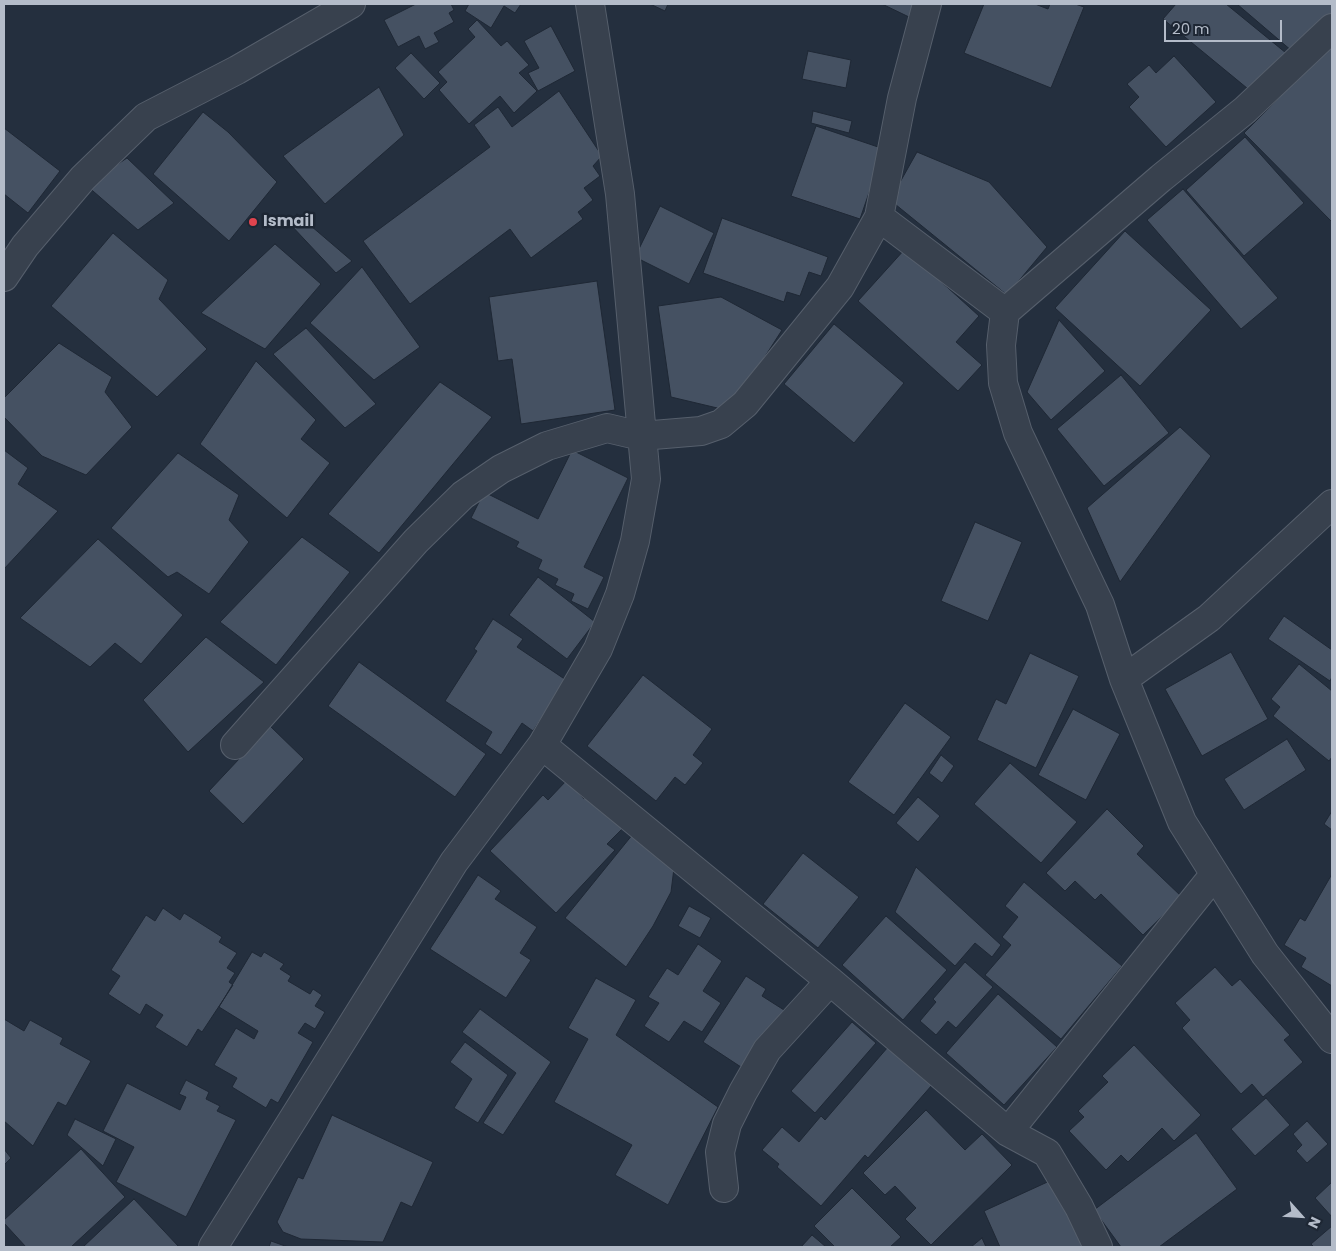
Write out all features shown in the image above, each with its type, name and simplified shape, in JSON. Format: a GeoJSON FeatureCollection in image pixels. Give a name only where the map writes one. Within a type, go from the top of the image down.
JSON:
{"type":"FeatureCollection","features":[{"type":"Feature","properties":{"kind":"street"},"geometry":{"type":"LineString","coordinates":[[4,277],[25,246],[83,178],[146,117],[237,70],[351,4]]}},
{"type":"Feature","properties":{"kind":"street"},"geometry":{"type":"LineString","coordinates":[[213,1247],[454,862],[542,745],[598,650],[620,594],[635,541],[646,480],[620,194],[590,4]]}},
{"type":"Feature","properties":{"kind":"street"},"geometry":{"type":"LineString","coordinates":[[235,745],[416,541],[462,495],[501,469],[547,446],[607,428],[641,436],[701,431],[721,424],[745,404],[840,287],[879,216],[902,98],[927,4]]}},
{"type":"Feature","properties":{"kind":"street"},"geometry":{"type":"LineString","coordinates":[[1332,28],[1245,110],[1161,178],[1005,312],[1002,345],[1003,383],[1018,433],[1100,605],[1124,679],[1182,822],[1265,954],[1332,1039]]}},
{"type":"Feature","properties":{"kind":"street"},"geometry":{"type":"LineString","coordinates":[[879,216],[1005,312]]}},
{"type":"Feature","properties":{"kind":"street"},"geometry":{"type":"LineString","coordinates":[[1124,679],[1209,618],[1332,504]]}},
{"type":"Feature","properties":{"kind":"street"},"geometry":{"type":"LineString","coordinates":[[542,745],[830,981],[1008,1132],[1047,1153],[1079,1207],[1098,1247]]}},
{"type":"Feature","properties":{"kind":"street"},"geometry":{"type":"LineString","coordinates":[[1008,1132],[1214,875]]}},
{"type":"Feature","properties":{"kind":"street"},"geometry":{"type":"LineString","coordinates":[[724,1188],[720,1152],[727,1124],[743,1092],[767,1050],[830,981]]}},
{"type":"Feature","properties":{"kind":"building"},"geometry":{"type":"Polygon","coordinates":[[[416,4],[451,4],[454,10],[449,13],[454,22],[434,33],[439,42],[425,49],[419,36],[398,47],[384,20],[416,4]]]}},
{"type":"Feature","properties":{"kind":"building"},"geometry":{"type":"Polygon","coordinates":[[[469,4],[521,4],[515,13],[504,6],[491,28],[465,11],[469,4]]]}},
{"type":"Feature","properties":{"kind":"building"},"geometry":{"type":"Polygon","coordinates":[[[650,4],[668,4],[665,11],[650,4]]]}},
{"type":"Feature","properties":{"kind":"building"},"geometry":{"type":"Polygon","coordinates":[[[882,4],[916,4],[909,17],[882,4]]]}},
{"type":"Feature","properties":{"kind":"building"},"geometry":{"type":"Polygon","coordinates":[[[984,4],[1035,4],[1048,9],[1050,4],[1075,4],[1084,7],[1051,88],[964,53],[984,4]]]}},
{"type":"Feature","properties":{"kind":"building"},"geometry":{"type":"Polygon","coordinates":[[[1176,4],[1226,4],[1286,53],[1253,93],[1163,19],[1176,4]]]}},
{"type":"Feature","properties":{"kind":"building"},"geometry":{"type":"Polygon","coordinates":[[[1237,4],[1332,4],[1332,18],[1299,57],[1237,4]]]}},
{"type":"Feature","properties":{"kind":"building"},"geometry":{"type":"Polygon","coordinates":[[[477,20],[501,46],[507,41],[529,65],[519,73],[537,91],[514,113],[500,96],[469,124],[439,90],[447,82],[438,72],[475,37],[468,29],[477,20]]]}},
{"type":"Feature","properties":{"kind":"building"},"geometry":{"type":"Polygon","coordinates":[[[551,26],[575,71],[538,91],[528,73],[539,68],[524,41],[551,26]]]}},
{"type":"Feature","properties":{"kind":"building"},"geometry":{"type":"Polygon","coordinates":[[[1332,45],[1332,222],[1244,133],[1332,45]]]}},
{"type":"Feature","properties":{"kind":"building"},"geometry":{"type":"Polygon","coordinates":[[[808,51],[851,60],[846,88],[802,79],[808,51]]]}},
{"type":"Feature","properties":{"kind":"building"},"geometry":{"type":"Polygon","coordinates":[[[411,53],[440,83],[424,99],[395,68],[411,53]]]}},
{"type":"Feature","properties":{"kind":"building"},"geometry":{"type":"Polygon","coordinates":[[[1174,56],[1216,102],[1166,147],[1129,107],[1139,97],[1127,84],[1149,65],[1156,73],[1174,56]]]}},
{"type":"Feature","properties":{"kind":"building"},"geometry":{"type":"Polygon","coordinates":[[[379,87],[404,135],[325,204],[283,156],[379,87]]]}},
{"type":"Feature","properties":{"kind":"building"},"geometry":{"type":"Polygon","coordinates":[[[559,91],[602,156],[593,166],[600,176],[584,188],[593,200],[578,212],[583,219],[531,258],[510,229],[410,304],[363,241],[490,147],[474,125],[498,107],[512,127],[559,91]]]}},
{"type":"Feature","properties":{"kind":"building"},"geometry":{"type":"Polygon","coordinates":[[[813,111],[852,121],[849,133],[811,123],[813,111]]]}},
{"type":"Feature","properties":{"kind":"building"},"geometry":{"type":"Polygon","coordinates":[[[203,112],[228,132],[277,182],[229,241],[153,174],[203,112]]]}},
{"type":"Feature","properties":{"kind":"building"},"geometry":{"type":"Polygon","coordinates":[[[816,126],[884,149],[860,219],[791,196],[816,126]]]}},
{"type":"Feature","properties":{"kind":"building"},"geometry":{"type":"Polygon","coordinates":[[[4,128],[60,171],[28,213],[4,194],[4,128]]]}},
{"type":"Feature","properties":{"kind":"building"},"geometry":{"type":"Polygon","coordinates":[[[1245,137],[1304,203],[1244,256],[1186,190],[1245,137]]]}},
{"type":"Feature","properties":{"kind":"building"},"geometry":{"type":"Polygon","coordinates":[[[917,152],[989,182],[1047,247],[1007,295],[890,200],[917,152]]]}},
{"type":"Feature","properties":{"kind":"building"},"geometry":{"type":"Polygon","coordinates":[[[127,158],[174,203],[138,230],[86,185],[127,158]]]}},
{"type":"Feature","properties":{"kind":"building"},"geometry":{"type":"Polygon","coordinates":[[[1183,189],[1278,298],[1241,329],[1147,220],[1183,189]]]}},
{"type":"Feature","properties":{"kind":"building"},"geometry":{"type":"Polygon","coordinates":[[[660,206],[714,233],[689,284],[635,257],[660,206]]]}},
{"type":"Feature","properties":{"kind":"building"},"geometry":{"type":"Polygon","coordinates":[[[297,214],[352,261],[336,273],[289,223],[297,214]]]}},
{"type":"Feature","properties":{"kind":"building"},"geometry":{"type":"Polygon","coordinates":[[[722,218],[828,257],[821,276],[809,272],[800,296],[787,292],[784,302],[703,273],[722,218]]]}},
{"type":"Feature","properties":{"kind":"building"},"geometry":{"type":"Polygon","coordinates":[[[1125,231],[1211,310],[1140,386],[1055,308],[1125,231]]]}},
{"type":"Feature","properties":{"kind":"building"},"geometry":{"type":"Polygon","coordinates":[[[113,233],[168,280],[159,299],[207,349],[157,397],[51,306],[113,233]]]}},
{"type":"Feature","properties":{"kind":"building"},"geometry":{"type":"Polygon","coordinates":[[[275,244],[321,284],[265,349],[201,313],[275,244]]]}},
{"type":"Feature","properties":{"kind":"building"},"geometry":{"type":"Polygon","coordinates":[[[905,249],[979,316],[956,342],[982,365],[958,391],[858,301],[905,249]]]}},
{"type":"Feature","properties":{"kind":"building"},"geometry":{"type":"Polygon","coordinates":[[[362,267],[420,347],[374,380],[310,323],[362,267]]]}},
{"type":"Feature","properties":{"kind":"building"},"geometry":{"type":"Polygon","coordinates":[[[597,281],[615,410],[521,424],[512,359],[498,361],[489,297],[597,281]]]}},
{"type":"Feature","properties":{"kind":"building"},"geometry":{"type":"Polygon","coordinates":[[[721,297],[782,330],[730,411],[671,397],[658,306],[721,297]]]}},
{"type":"Feature","properties":{"kind":"building"},"geometry":{"type":"Polygon","coordinates":[[[1059,320],[1105,371],[1051,420],[1027,392],[1059,320]]]}},
{"type":"Feature","properties":{"kind":"building"},"geometry":{"type":"Polygon","coordinates":[[[834,324],[904,383],[854,443],[784,384],[834,324]]]}},
{"type":"Feature","properties":{"kind":"building"},"geometry":{"type":"Polygon","coordinates":[[[306,328],[376,404],[345,428],[273,354],[306,328]]]}},
{"type":"Feature","properties":{"kind":"building"},"geometry":{"type":"Polygon","coordinates":[[[59,343],[112,377],[105,392],[132,427],[86,475],[42,456],[4,417],[4,398],[59,343]]]}},
{"type":"Feature","properties":{"kind":"building"},"geometry":{"type":"Polygon","coordinates":[[[256,361],[316,420],[301,439],[330,463],[287,518],[200,444],[256,361]]]}},
{"type":"Feature","properties":{"kind":"building"},"geometry":{"type":"Polygon","coordinates":[[[1121,375],[1169,433],[1104,486],[1057,429],[1121,375]]]}},
{"type":"Feature","properties":{"kind":"building"},"geometry":{"type":"Polygon","coordinates":[[[440,382],[492,417],[379,553],[328,514],[440,382]]]}},
{"type":"Feature","properties":{"kind":"building"},"geometry":{"type":"Polygon","coordinates":[[[1180,427],[1211,456],[1120,582],[1087,508],[1180,427]]]}},
{"type":"Feature","properties":{"kind":"building"},"geometry":{"type":"Polygon","coordinates":[[[4,450],[28,468],[18,484],[58,511],[4,569],[4,450]]]}},
{"type":"Feature","properties":{"kind":"building"},"geometry":{"type":"Polygon","coordinates":[[[572,450],[628,478],[584,567],[604,577],[588,609],[571,601],[574,594],[555,585],[558,579],[538,569],[542,560],[516,547],[519,542],[471,518],[484,492],[538,519],[572,450]]]}},
{"type":"Feature","properties":{"kind":"building"},"geometry":{"type":"Polygon","coordinates":[[[178,453],[239,495],[229,520],[249,542],[209,594],[177,572],[168,577],[111,528],[178,453]]]}},
{"type":"Feature","properties":{"kind":"building"},"geometry":{"type":"Polygon","coordinates":[[[975,522],[1022,542],[988,621],[941,601],[975,522]]]}},
{"type":"Feature","properties":{"kind":"building"},"geometry":{"type":"Polygon","coordinates":[[[302,537],[350,572],[276,665],[220,622],[302,537]]]}},
{"type":"Feature","properties":{"kind":"building"},"geometry":{"type":"Polygon","coordinates":[[[98,539],[183,615],[141,664],[115,643],[90,667],[20,618],[98,539]]]}},
{"type":"Feature","properties":{"kind":"building"},"geometry":{"type":"Polygon","coordinates":[[[538,577],[595,622],[567,659],[509,615],[538,577]]]}},
{"type":"Feature","properties":{"kind":"building"},"geometry":{"type":"Polygon","coordinates":[[[1284,616],[1332,650],[1332,677],[1330,681],[1268,639],[1284,616]]]}},
{"type":"Feature","properties":{"kind":"building"},"geometry":{"type":"Polygon","coordinates":[[[493,619],[523,639],[517,647],[566,680],[533,731],[522,723],[501,755],[485,744],[492,732],[445,701],[477,651],[474,649],[493,619]]]}},
{"type":"Feature","properties":{"kind":"building"},"geometry":{"type":"Polygon","coordinates":[[[206,637],[264,682],[188,752],[143,700],[206,637]]]}},
{"type":"Feature","properties":{"kind":"building"},"geometry":{"type":"Polygon","coordinates":[[[1231,652],[1268,719],[1202,756],[1165,689],[1231,652]]]}},
{"type":"Feature","properties":{"kind":"building"},"geometry":{"type":"Polygon","coordinates":[[[1030,653],[1079,676],[1036,768],[977,740],[996,699],[1006,704],[1030,653]]]}},
{"type":"Feature","properties":{"kind":"building"},"geometry":{"type":"Polygon","coordinates":[[[359,662],[486,754],[455,797],[328,706],[359,662]]]}},
{"type":"Feature","properties":{"kind":"building"},"geometry":{"type":"Polygon","coordinates":[[[1299,664],[1332,691],[1332,757],[1329,761],[1273,716],[1280,707],[1271,699],[1299,664]]]}},
{"type":"Feature","properties":{"kind":"building"},"geometry":{"type":"Polygon","coordinates":[[[643,675],[712,729],[693,755],[703,763],[685,785],[675,777],[656,801],[587,746],[643,675]]]}},
{"type":"Feature","properties":{"kind":"building"},"geometry":{"type":"Polygon","coordinates":[[[905,703],[951,737],[894,815],[848,782],[905,703]]]}},
{"type":"Feature","properties":{"kind":"building"},"geometry":{"type":"Polygon","coordinates":[[[1073,709],[1120,734],[1086,800],[1038,775],[1073,709]]]}},
{"type":"Feature","properties":{"kind":"building"},"geometry":{"type":"Polygon","coordinates":[[[270,726],[304,759],[243,824],[209,791],[270,726]]]}},
{"type":"Feature","properties":{"kind":"building"},"geometry":{"type":"Polygon","coordinates":[[[1287,739],[1306,770],[1244,810],[1224,779],[1287,739]]]}},
{"type":"Feature","properties":{"kind":"building"},"geometry":{"type":"Polygon","coordinates":[[[941,755],[954,766],[942,783],[929,773],[941,755]]]}},
{"type":"Feature","properties":{"kind":"building"},"geometry":{"type":"Polygon","coordinates":[[[1010,763],[1077,822],[1041,863],[974,804],[1010,763]]]}},
{"type":"Feature","properties":{"kind":"building"},"geometry":{"type":"Polygon","coordinates":[[[566,781],[584,799],[592,789],[628,823],[607,844],[615,850],[556,913],[490,851],[543,795],[548,800],[566,781]]]}},
{"type":"Feature","properties":{"kind":"building"},"geometry":{"type":"Polygon","coordinates":[[[918,797],[940,816],[918,842],[896,823],[918,797]]]}},
{"type":"Feature","properties":{"kind":"building"},"geometry":{"type":"Polygon","coordinates":[[[1107,809],[1144,846],[1137,854],[1182,897],[1143,935],[1101,894],[1095,900],[1075,881],[1065,891],[1046,873],[1107,809]]]}},
{"type":"Feature","properties":{"kind":"building"},"geometry":{"type":"Polygon","coordinates":[[[1332,811],[1332,830],[1324,824],[1332,811]]]}},
{"type":"Feature","properties":{"kind":"building"},"geometry":{"type":"Polygon","coordinates":[[[633,834],[674,868],[671,892],[653,926],[626,967],[565,918],[633,834]]]}},
{"type":"Feature","properties":{"kind":"building"},"geometry":{"type":"Polygon","coordinates":[[[803,853],[859,897],[818,948],[763,904],[803,853]]]}},
{"type":"Feature","properties":{"kind":"building"},"geometry":{"type":"Polygon","coordinates":[[[916,867],[1001,945],[992,957],[975,943],[955,966],[895,912],[916,867]]]}},
{"type":"Feature","properties":{"kind":"building"},"geometry":{"type":"Polygon","coordinates":[[[1332,874],[1332,986],[1301,967],[1306,958],[1284,945],[1300,918],[1305,921],[1332,874]]]}},
{"type":"Feature","properties":{"kind":"building"},"geometry":{"type":"Polygon","coordinates":[[[478,875],[501,891],[495,899],[537,927],[520,953],[531,960],[506,998],[430,949],[478,875]]]}},
{"type":"Feature","properties":{"kind":"building"},"geometry":{"type":"Polygon","coordinates":[[[1024,882],[1122,966],[1061,1039],[985,975],[1011,945],[1002,937],[1018,917],[1005,906],[1024,882]]]}},
{"type":"Feature","properties":{"kind":"building"},"geometry":{"type":"Polygon","coordinates":[[[689,906],[711,918],[700,938],[678,926],[689,906]]]}},
{"type":"Feature","properties":{"kind":"building"},"geometry":{"type":"Polygon","coordinates":[[[163,908],[180,920],[184,913],[222,937],[219,942],[237,953],[227,968],[235,973],[229,982],[233,985],[202,1032],[198,1029],[187,1047],[155,1027],[163,1015],[146,1004],[140,1015],[108,994],[120,976],[111,970],[146,915],[155,921],[163,908]]]}},
{"type":"Feature","properties":{"kind":"building"},"geometry":{"type":"Polygon","coordinates":[[[886,916],[947,970],[903,1020],[842,965],[886,916]]]}},
{"type":"Feature","properties":{"kind":"building"},"geometry":{"type":"Polygon","coordinates":[[[698,944],[722,961],[703,991],[721,1003],[702,1032],[684,1021],[669,1042],[644,1026],[659,1003],[648,997],[667,968],[678,975],[698,944]]]}},
{"type":"Feature","properties":{"kind":"building"},"geometry":{"type":"Polygon","coordinates":[[[252,952],[261,957],[264,952],[284,964],[280,969],[291,976],[288,981],[310,994],[313,989],[322,995],[315,1006],[325,1012],[315,1029],[305,1023],[298,1033],[313,1042],[278,1103],[271,1099],[266,1108],[232,1087],[237,1078],[214,1065],[236,1028],[254,1039],[258,1031],[219,1007],[252,952]]]}},
{"type":"Feature","properties":{"kind":"building"},"geometry":{"type":"Polygon","coordinates":[[[965,962],[993,987],[956,1028],[948,1021],[936,1035],[920,1021],[936,1002],[933,999],[965,962]]]}},
{"type":"Feature","properties":{"kind":"building"},"geometry":{"type":"Polygon","coordinates":[[[1215,967],[1232,986],[1240,979],[1290,1035],[1284,1040],[1303,1062],[1263,1097],[1252,1084],[1241,1094],[1182,1028],[1190,1020],[1175,1003],[1215,967]]]}},
{"type":"Feature","properties":{"kind":"building"},"geometry":{"type":"Polygon","coordinates":[[[746,976],[766,989],[762,996],[784,1010],[744,1069],[703,1042],[746,976]]]}},
{"type":"Feature","properties":{"kind":"building"},"geometry":{"type":"Polygon","coordinates":[[[596,978],[636,1000],[616,1035],[718,1107],[668,1205],[615,1175],[632,1145],[554,1102],[588,1039],[568,1028],[596,978]]]}},
{"type":"Feature","properties":{"kind":"building"},"geometry":{"type":"Polygon","coordinates":[[[998,994],[1057,1047],[1004,1105],[946,1053],[998,994]]]}},
{"type":"Feature","properties":{"kind":"building"},"geometry":{"type":"Polygon","coordinates":[[[480,1009],[551,1062],[503,1135],[483,1123],[516,1073],[462,1032],[480,1009]]]}},
{"type":"Feature","properties":{"kind":"building"},"geometry":{"type":"Polygon","coordinates":[[[4,1019],[24,1031],[30,1020],[63,1038],[60,1044],[91,1061],[66,1106],[58,1102],[33,1146],[4,1121],[4,1019]]]}},
{"type":"Feature","properties":{"kind":"building"},"geometry":{"type":"Polygon","coordinates":[[[852,1022],[876,1043],[815,1113],[791,1091],[852,1022]]]}},
{"type":"Feature","properties":{"kind":"building"},"geometry":{"type":"Polygon","coordinates":[[[465,1042],[508,1075],[478,1123],[454,1108],[472,1079],[450,1062],[465,1042]]]}},
{"type":"Feature","properties":{"kind":"building"},"geometry":{"type":"Polygon","coordinates":[[[1134,1045],[1201,1115],[1174,1141],[1162,1128],[1128,1162],[1121,1155],[1106,1170],[1069,1131],[1084,1117],[1078,1111],[1108,1082],[1102,1076],[1134,1045]]]}},
{"type":"Feature","properties":{"kind":"building"},"geometry":{"type":"Polygon","coordinates":[[[888,1047],[932,1085],[868,1158],[865,1155],[821,1206],[777,1167],[779,1164],[762,1150],[782,1127],[799,1142],[821,1116],[825,1120],[888,1047]]]}},
{"type":"Feature","properties":{"kind":"building"},"geometry":{"type":"Polygon","coordinates":[[[186,1080],[209,1092],[206,1099],[220,1106],[217,1111],[236,1120],[186,1217],[116,1182],[134,1147],[103,1131],[127,1083],[180,1110],[186,1097],[179,1094],[186,1080]]]}},
{"type":"Feature","properties":{"kind":"building"},"geometry":{"type":"Polygon","coordinates":[[[1266,1098],[1290,1125],[1255,1156],[1231,1129],[1266,1098]]]}},
{"type":"Feature","properties":{"kind":"building"},"geometry":{"type":"Polygon","coordinates":[[[926,1110],[965,1150],[982,1134],[1012,1165],[931,1245],[905,1219],[916,1208],[895,1186],[885,1195],[863,1173],[926,1110]]]}},
{"type":"Feature","properties":{"kind":"building"},"geometry":{"type":"Polygon","coordinates":[[[332,1115],[433,1162],[412,1207],[401,1202],[383,1242],[301,1239],[283,1232],[277,1222],[298,1177],[303,1179],[332,1115]]]}},
{"type":"Feature","properties":{"kind":"building"},"geometry":{"type":"Polygon","coordinates":[[[75,1119],[116,1139],[103,1166],[67,1135],[75,1119]]]}},
{"type":"Feature","properties":{"kind":"building"},"geometry":{"type":"Polygon","coordinates":[[[1307,1121],[1328,1144],[1307,1163],[1296,1151],[1302,1145],[1293,1134],[1307,1121]]]}},
{"type":"Feature","properties":{"kind":"building"},"geometry":{"type":"Polygon","coordinates":[[[1196,1133],[1237,1189],[1159,1247],[1121,1247],[1094,1210],[1196,1133]]]}},
{"type":"Feature","properties":{"kind":"building"},"geometry":{"type":"Polygon","coordinates":[[[4,1149],[11,1158],[4,1165],[4,1149]]]}},
{"type":"Feature","properties":{"kind":"building"},"geometry":{"type":"Polygon","coordinates":[[[81,1149],[125,1197],[71,1247],[26,1247],[4,1223],[4,1220],[81,1149]]]}},
{"type":"Feature","properties":{"kind":"building"},"geometry":{"type":"Polygon","coordinates":[[[1054,1179],[1084,1247],[1000,1247],[984,1211],[1054,1179]]]}},
{"type":"Feature","properties":{"kind":"building"},"geometry":{"type":"Polygon","coordinates":[[[1332,1182],[1332,1217],[1315,1198],[1332,1182]]]}},
{"type":"Feature","properties":{"kind":"building"},"geometry":{"type":"Polygon","coordinates":[[[852,1188],[901,1237],[890,1247],[835,1247],[814,1226],[852,1188]]]}},
{"type":"Feature","properties":{"kind":"building"},"geometry":{"type":"Polygon","coordinates":[[[134,1199],[179,1247],[83,1247],[134,1199]]]}},
{"type":"Feature","properties":{"kind":"building"},"geometry":{"type":"Polygon","coordinates":[[[1332,1226],[1332,1247],[1314,1247],[1311,1244],[1332,1226]]]}},
{"type":"Feature","properties":{"kind":"building"},"geometry":{"type":"Polygon","coordinates":[[[812,1235],[826,1247],[801,1247],[812,1235]]]}},
{"type":"Feature","properties":{"kind":"building"},"geometry":{"type":"Polygon","coordinates":[[[982,1238],[986,1247],[971,1247],[982,1238]]]}},
{"type":"Feature","properties":{"kind":"building"},"geometry":{"type":"Polygon","coordinates":[[[271,1241],[288,1247],[269,1247],[271,1241]]]}},
{"type":"Feature","properties":{"kind":"place","name":"Ismail"},"geometry":{"type":"Point","coordinates":[253,222]}}]}
